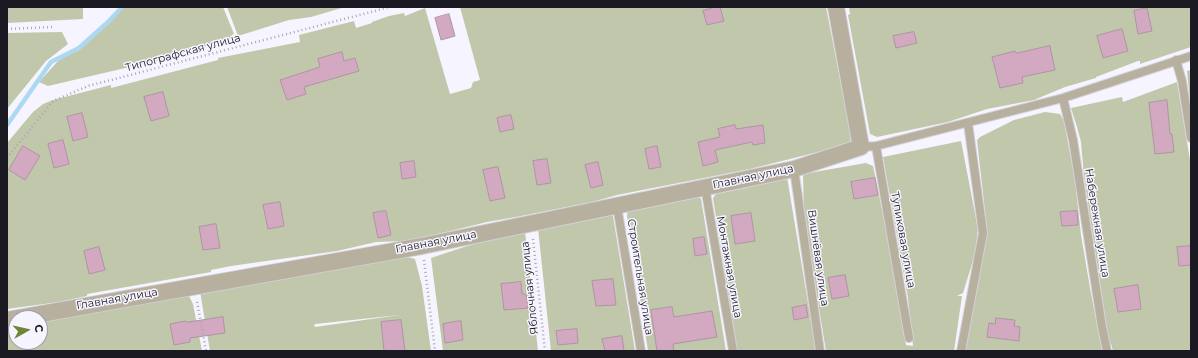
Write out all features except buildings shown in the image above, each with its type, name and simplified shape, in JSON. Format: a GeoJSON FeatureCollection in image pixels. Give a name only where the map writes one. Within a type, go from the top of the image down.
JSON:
{"type":"FeatureCollection","features":[{"type":"Feature","properties":{"kind":"street"},"geometry":{"type":"LineString","coordinates":[[836,7],[868,147]]}},
{"type":"Feature","properties":{"kind":"street","name":"Главная улица"},"geometry":{"type":"LineString","coordinates":[[7,320],[195,285],[422,246],[531,222],[617,206],[794,169],[868,147]]}},
{"type":"Feature","properties":{"kind":"lane"},"geometry":{"type":"LineString","coordinates":[[868,147],[1063,98],[1191,56]]}},
{"type":"Feature","properties":{"kind":"lane"},"geometry":{"type":"LineString","coordinates":[[1176,60],[1182,81],[1191,138]]}},
{"type":"Feature","properties":{"kind":"lane","name":"Набережная улица"},"geometry":{"type":"LineString","coordinates":[[1063,98],[1073,140],[1107,351]]}},
{"type":"Feature","properties":{"kind":"lane"},"geometry":{"type":"LineString","coordinates":[[961,351],[983,233],[968,123]]}},
{"type":"Feature","properties":{"kind":"lane","name":"Тупиковая улица"},"geometry":{"type":"LineString","coordinates":[[868,147],[909,338]]}},
{"type":"Feature","properties":{"kind":"lane","name":"Вишнёвая улица"},"geometry":{"type":"LineString","coordinates":[[794,169],[820,351]]}},
{"type":"Feature","properties":{"kind":"lane","name":"Монтажная улица"},"geometry":{"type":"LineString","coordinates":[[704,187],[733,351]]}},
{"type":"Feature","properties":{"kind":"lane","name":"Строительная улица"},"geometry":{"type":"LineString","coordinates":[[617,206],[641,351]]}},
{"type":"Feature","properties":{"kind":"path","name":"Типографская улица"},"geometry":{"type":"LineString","coordinates":[[7,158],[53,101],[88,86],[390,7]]}},
{"type":"Feature","properties":{"kind":"path"},"geometry":{"type":"LineString","coordinates":[[7,29],[52,27]]}},
{"type":"Feature","properties":{"kind":"path","name":"Яблочная улица"},"geometry":{"type":"LineString","coordinates":[[531,222],[545,351]]}},
{"type":"Feature","properties":{"kind":"path"},"geometry":{"type":"LineString","coordinates":[[422,246],[435,351]]}},
{"type":"Feature","properties":{"kind":"path"},"geometry":{"type":"LineString","coordinates":[[195,285],[206,351]]}},
{"type":"Feature","properties":{"kind":"green space"},"geometry":{"type":"Polygon","coordinates":[[[7,7],[83,7],[83,19],[7,23],[7,7]]]}},
{"type":"Feature","properties":{"kind":"green space"},"geometry":{"type":"Polygon","coordinates":[[[124,7],[223,7],[234,34],[232,35],[233,38],[164,59],[48,86],[39,82],[58,61],[78,49],[124,7]]]}},
{"type":"Feature","properties":{"kind":"green space"},"geometry":{"type":"Polygon","coordinates":[[[227,7],[345,7],[311,17],[289,20],[238,36],[227,7]]]}},
{"type":"Feature","properties":{"kind":"green space"},"geometry":{"type":"Polygon","coordinates":[[[460,7],[826,7],[851,136],[850,144],[750,169],[487,222],[430,236],[404,241],[376,242],[337,251],[231,266],[211,270],[211,272],[87,294],[87,296],[59,302],[7,309],[7,143],[33,112],[43,104],[111,85],[111,88],[218,60],[218,58],[300,42],[299,35],[354,21],[356,28],[389,16],[404,13],[405,16],[425,8],[450,94],[471,88],[473,82],[480,80],[460,7]]]}},
{"type":"Feature","properties":{"kind":"green space"},"geometry":{"type":"Polygon","coordinates":[[[849,7],[1191,7],[1191,47],[1140,64],[1140,61],[1138,61],[1096,78],[1065,87],[1034,100],[987,109],[948,122],[877,137],[870,134],[848,15],[850,14],[849,7]]]}},
{"type":"Feature","properties":{"kind":"green space"},"geometry":{"type":"Polygon","coordinates":[[[62,32],[68,44],[46,61],[7,109],[7,33],[62,32]]]}},
{"type":"Feature","properties":{"kind":"green space"},"geometry":{"type":"Polygon","coordinates":[[[1191,70],[1191,113],[1187,71],[1191,70]]]}},
{"type":"Feature","properties":{"kind":"green space"},"geometry":{"type":"Polygon","coordinates":[[[1177,82],[1191,166],[1191,351],[1113,351],[1109,342],[1092,231],[1081,142],[1071,108],[1122,97],[1123,102],[1177,82]]]}},
{"type":"Feature","properties":{"kind":"green space"},"geometry":{"type":"Polygon","coordinates":[[[1045,112],[1060,114],[1064,121],[1075,180],[1081,235],[1102,351],[965,351],[970,318],[986,242],[987,229],[977,140],[980,137],[1014,120],[1045,112]]]}},
{"type":"Feature","properties":{"kind":"green space"},"geometry":{"type":"Polygon","coordinates":[[[961,141],[978,229],[975,254],[963,293],[957,296],[962,296],[954,351],[826,351],[804,217],[803,174],[866,163],[873,166],[891,253],[906,345],[913,346],[908,298],[883,157],[961,141]]]}},
{"type":"Feature","properties":{"kind":"green space"},"geometry":{"type":"Polygon","coordinates":[[[787,177],[816,351],[737,351],[713,198],[716,194],[787,177]]]}},
{"type":"Feature","properties":{"kind":"green space"},"geometry":{"type":"Polygon","coordinates":[[[697,195],[701,199],[726,351],[648,351],[627,216],[628,209],[697,195]]]}},
{"type":"Feature","properties":{"kind":"green space"},"geometry":{"type":"Polygon","coordinates":[[[610,213],[613,216],[635,351],[551,351],[538,228],[610,213]]]}},
{"type":"Feature","properties":{"kind":"green space"},"geometry":{"type":"Polygon","coordinates":[[[525,232],[538,351],[443,351],[431,258],[488,239],[525,232]]]}},
{"type":"Feature","properties":{"kind":"green space"},"geometry":{"type":"Polygon","coordinates":[[[408,257],[415,259],[422,286],[431,351],[210,351],[200,291],[408,257]],[[399,315],[315,324],[315,327],[399,315]]]}},
{"type":"Feature","properties":{"kind":"green space"},"geometry":{"type":"Polygon","coordinates":[[[187,292],[193,304],[202,351],[7,351],[8,329],[8,350],[48,350],[48,319],[187,292]]]}},
{"type":"Feature","properties":{"kind":"waterway"},"geometry":{"type":"LineString","coordinates":[[7,125],[51,62],[79,48],[122,7]]}}]}
